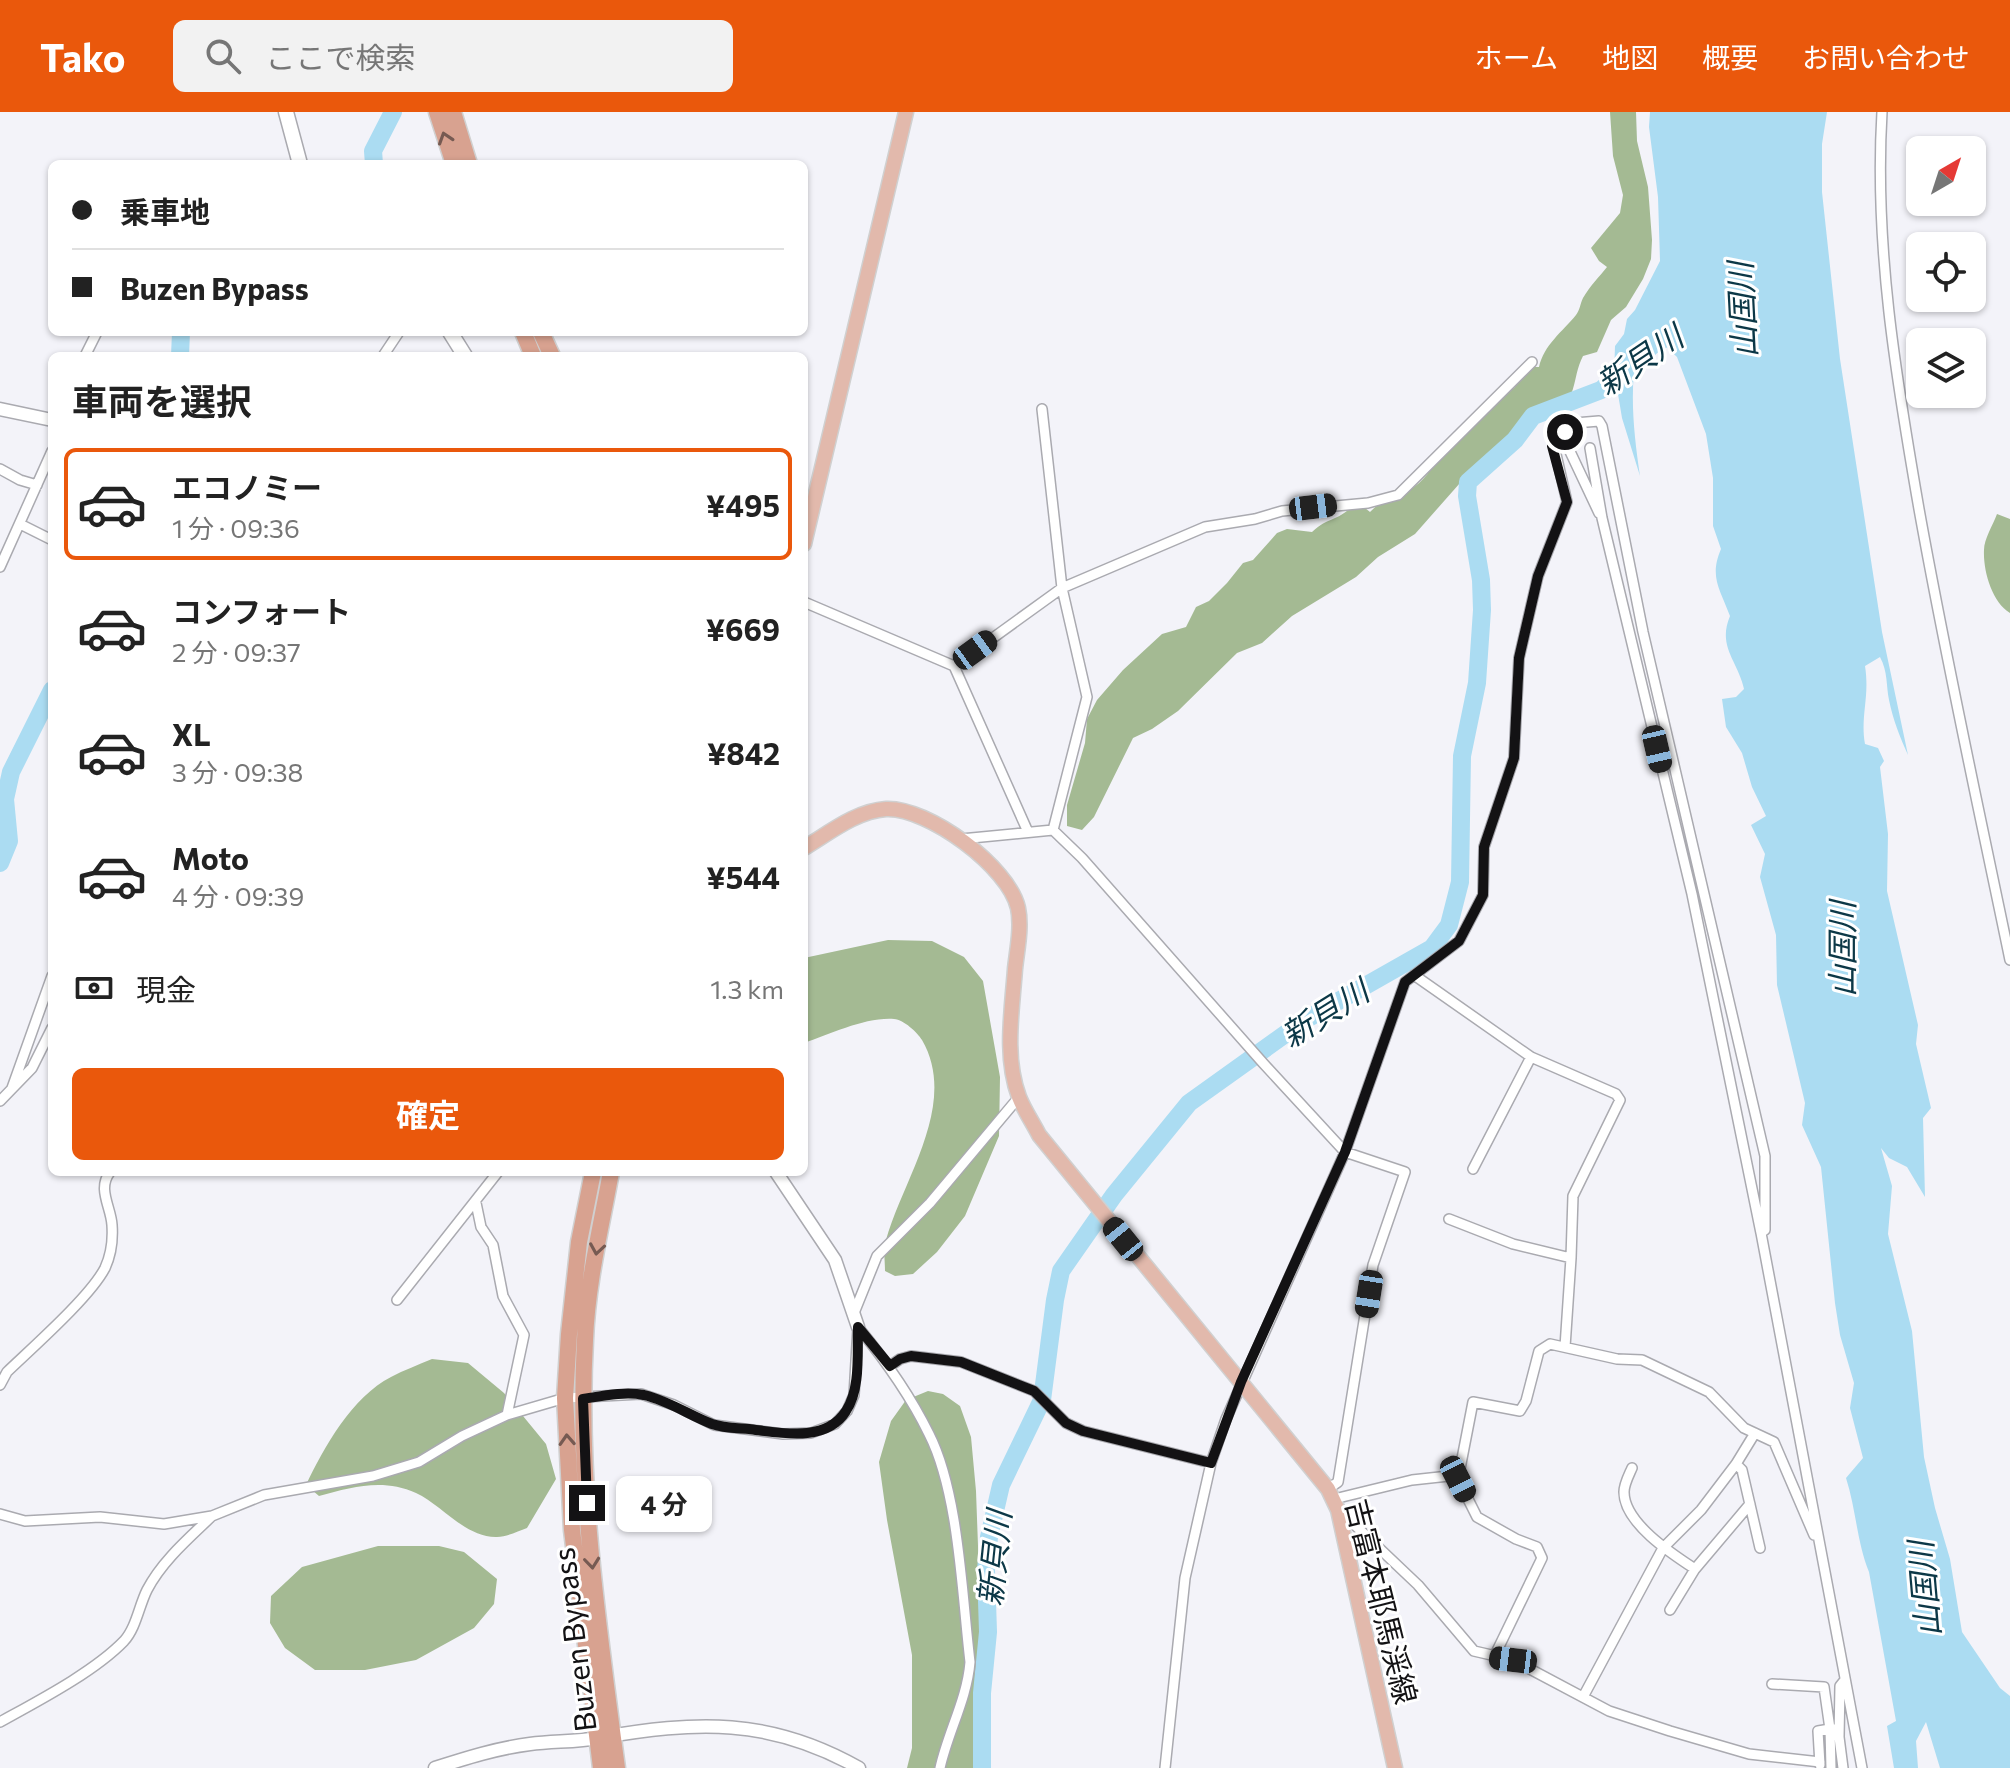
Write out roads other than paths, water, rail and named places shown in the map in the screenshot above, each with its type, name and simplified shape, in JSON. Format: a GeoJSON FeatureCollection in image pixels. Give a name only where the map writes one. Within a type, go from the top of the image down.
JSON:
{"type":"FeatureCollection","features":[{"type":"Feature","properties":{"kind":"highway"},"geometry":{"type":"LineString","coordinates":[[437,112],[453,160]]}},
{"type":"Feature","properties":{"kind":"highway"},"geometry":{"type":"LineString","coordinates":[[453,112],[468,160]]}},
{"type":"Feature","properties":{"kind":"highway","name":"Buzen Bypass"},"geometry":{"type":"LineString","coordinates":[[592,1176],[579,1242],[565,1398],[572,1530],[604,1737],[617,1768]]}},
{"type":"Feature","properties":{"kind":"highway","name":"Buzen Bypass"},"geometry":{"type":"LineString","coordinates":[[601,1768],[604,1737],[588,1529],[583,1399],[585,1336],[610,1176]]}},
{"type":"Feature","properties":{"kind":"main road"},"geometry":{"type":"LineString","coordinates":[[286,112],[299,160]]}},
{"type":"Feature","properties":{"kind":"main road"},"geometry":{"type":"LineString","coordinates":[[808,527],[906,112]]}},
{"type":"Feature","properties":{"kind":"main road","name":"吉富本耶馬渓線"},"geometry":{"type":"LineString","coordinates":[[808,846],[859,816],[885,809],[905,810],[938,824],[958,839],[995,870],[1008,888],[1017,907],[1018,934],[1010,1034],[1019,1097],[1039,1135],[1333,1499],[1395,1768]]}},
{"type":"Feature","properties":{"kind":"street"},"geometry":{"type":"LineString","coordinates":[[1882,112],[1881,231],[1894,365],[1939,616],[2010,960]]}},
{"type":"Feature","properties":{"kind":"street"},"geometry":{"type":"LineString","coordinates":[[954,666],[1062,588],[1205,527],[1282,511],[1368,503],[1398,495],[1532,362]]}},
{"type":"Feature","properties":{"kind":"street"},"geometry":{"type":"LineString","coordinates":[[0,409],[48,419]]}},
{"type":"Feature","properties":{"kind":"street"},"geometry":{"type":"LineString","coordinates":[[1042,409],[1062,588],[1087,697],[1053,830]]}},
{"type":"Feature","properties":{"kind":"street"},"geometry":{"type":"LineString","coordinates":[[1565,432],[1575,423],[1599,421],[1602,426],[1643,632],[1765,1156],[1765,1230],[1761,1233]]}},
{"type":"Feature","properties":{"kind":"street"},"geometry":{"type":"LineString","coordinates":[[1165,1768],[1185,1578],[1211,1463],[1241,1382],[1345,1152],[1405,982],[1459,941],[1483,895],[1484,847],[1514,758],[1519,658],[1538,576],[1567,502],[1552,446],[1555,432],[1565,432]]}},
{"type":"Feature","properties":{"kind":"street"},"geometry":{"type":"LineString","coordinates":[[1565,432],[1566,443],[1602,518]]}},
{"type":"Feature","properties":{"kind":"street"},"geometry":{"type":"LineString","coordinates":[[1590,448],[1602,518],[1692,894],[1761,1233],[1862,1768]]}},
{"type":"Feature","properties":{"kind":"street"},"geometry":{"type":"LineString","coordinates":[[0,567],[48,460]]}},
{"type":"Feature","properties":{"kind":"street"},"geometry":{"type":"LineString","coordinates":[[0,469],[37,485]]}},
{"type":"Feature","properties":{"kind":"street"},"geometry":{"type":"LineString","coordinates":[[20,524],[48,538]]}},
{"type":"Feature","properties":{"kind":"street"},"geometry":{"type":"LineString","coordinates":[[808,604],[954,666],[1028,832]]}},
{"type":"Feature","properties":{"kind":"street"},"geometry":{"type":"LineString","coordinates":[[958,839],[1053,830],[1082,858],[1345,1152],[1405,1172],[1373,1265],[1333,1499]]}},
{"type":"Feature","properties":{"kind":"street"},"geometry":{"type":"LineString","coordinates":[[1414,975],[1531,1057],[1616,1094],[1620,1100],[1573,1196],[1565,1347]]}},
{"type":"Feature","properties":{"kind":"street"},"geometry":{"type":"LineString","coordinates":[[12,1088],[48,987]]}},
{"type":"Feature","properties":{"kind":"street"},"geometry":{"type":"LineString","coordinates":[[0,1101],[32,1068],[48,1036]]}},
{"type":"Feature","properties":{"kind":"street"},"geometry":{"type":"LineString","coordinates":[[1473,1169],[1531,1057]]}},
{"type":"Feature","properties":{"kind":"street"},"geometry":{"type":"LineString","coordinates":[[0,1514],[25,1521],[100,1517],[164,1524],[212,1516],[264,1495],[373,1476],[419,1462],[462,1436],[507,1415],[565,1398],[641,1394],[674,1405],[714,1425],[783,1434],[811,1433],[835,1424],[847,1411],[854,1395],[856,1320],[877,1256],[930,1203],[1019,1097]]}},
{"type":"Feature","properties":{"kind":"street"},"geometry":{"type":"LineString","coordinates":[[0,1385],[7,1372],[86,1293],[105,1268],[112,1247],[112,1223],[104,1193],[107,1176]]}},
{"type":"Feature","properties":{"kind":"street"},"geometry":{"type":"LineString","coordinates":[[397,1300],[495,1176]]}},
{"type":"Feature","properties":{"kind":"street"},"geometry":{"type":"LineString","coordinates":[[779,1176],[835,1260],[856,1320],[890,1366],[930,1435],[946,1480],[970,1662],[968,1685],[947,1738],[940,1768]]}},
{"type":"Feature","properties":{"kind":"street"},"geometry":{"type":"LineString","coordinates":[[476,1203],[481,1227],[493,1245],[503,1296],[524,1335],[507,1415]]}},
{"type":"Feature","properties":{"kind":"street"},"geometry":{"type":"LineString","coordinates":[[1449,1219],[1513,1244],[1571,1258]]}},
{"type":"Feature","properties":{"kind":"street"},"geometry":{"type":"LineString","coordinates":[[1494,1657],[1542,1558],[1537,1547],[1477,1517],[1458,1475],[1473,1402],[1520,1411],[1526,1401],[1539,1351],[1550,1344],[1617,1359],[1642,1360],[1709,1392],[1744,1428],[1774,1442],[1812,1534],[1818,1536]]}},
{"type":"Feature","properties":{"kind":"street"},"geometry":{"type":"LineString","coordinates":[[890,1366],[911,1356],[961,1362],[1034,1391],[1066,1423],[1083,1431],[1211,1463]]}},
{"type":"Feature","properties":{"kind":"street"},"geometry":{"type":"LineString","coordinates":[[1583,1697],[1663,1548],[1701,1510],[1755,1433]]}},
{"type":"Feature","properties":{"kind":"street"},"geometry":{"type":"LineString","coordinates":[[1736,1464],[1742,1470],[1760,1548]]}},
{"type":"Feature","properties":{"kind":"street"},"geometry":{"type":"LineString","coordinates":[[1632,1468],[1624,1493],[1629,1509],[1663,1548],[1695,1569]]}},
{"type":"Feature","properties":{"kind":"street"},"geometry":{"type":"LineString","coordinates":[[1333,1499],[1412,1480],[1458,1475]]}},
{"type":"Feature","properties":{"kind":"street"},"geometry":{"type":"LineString","coordinates":[[1333,1499],[1418,1585],[1474,1651],[1513,1660],[1609,1711],[1749,1754],[1820,1765],[1818,1731],[1835,1729]]}},
{"type":"Feature","properties":{"kind":"street"},"geometry":{"type":"LineString","coordinates":[[1670,1610],[1695,1569],[1750,1504]]}},
{"type":"Feature","properties":{"kind":"street"},"geometry":{"type":"LineString","coordinates":[[0,1722],[103,1659],[126,1639],[148,1589],[178,1548],[212,1516]]}},
{"type":"Feature","properties":{"kind":"street"},"geometry":{"type":"LineString","coordinates":[[1831,1768],[1840,1686],[1844,1681]]}},
{"type":"Feature","properties":{"kind":"street"},"geometry":{"type":"LineString","coordinates":[[1772,1684],[1824,1687],[1843,1768]]}},
{"type":"Feature","properties":{"kind":"street"},"geometry":{"type":"LineString","coordinates":[[435,1768],[467,1757],[528,1744],[701,1725],[749,1727],[839,1756],[859,1768]]}},
{"type":"Feature","properties":{"kind":"water","name":"山国川"},"geometry":{"type":"Polygon","coordinates":[[[1650,112],[1827,112],[1822,144],[1822,192],[1840,359],[1882,632],[1908,755],[1889,700],[1886,673],[1880,657],[1865,666],[1865,744],[1878,748],[1884,761],[1880,767],[1888,834],[1887,891],[1918,1025],[1916,1044],[1931,1108],[1923,1118],[1925,1197],[1907,1167],[1889,1158],[1881,1148],[1892,1186],[1888,1234],[1912,1331],[1924,1457],[1950,1559],[1962,1632],[2000,1688],[2010,1696],[2010,1768],[1940,1768],[1926,1722],[1916,1741],[1918,1768],[1894,1768],[1887,1726],[1896,1721],[1869,1572],[1846,1478],[1863,1458],[1850,1408],[1854,1383],[1840,1335],[1835,1303],[1821,1167],[1802,1125],[1805,1103],[1777,985],[1776,935],[1760,877],[1765,854],[1751,825],[1766,816],[1752,787],[1742,753],[1726,727],[1722,699],[1736,697],[1744,689],[1727,645],[1730,616],[1716,575],[1721,549],[1713,526],[1713,478],[1706,434],[1677,357],[1663,344],[1650,341],[1643,365],[1637,351],[1633,398],[1640,476],[1622,418],[1617,388],[1593,396],[1590,391],[1614,375],[1615,346],[1660,261],[1650,112]]]}},
{"type":"Feature","properties":{"kind":"waterway"},"geometry":{"type":"LineString","coordinates":[[374,160],[373,151],[393,112]]}},
{"type":"Feature","properties":{"kind":"waterway","name":"新貝川"},"geometry":{"type":"LineString","coordinates":[[982,1768],[989,1537],[1001,1485],[1042,1400],[1061,1271],[1114,1195],[1189,1103],[1305,1020],[1432,948],[1449,925],[1460,882],[1462,756],[1477,683],[1482,610],[1481,580],[1467,496],[1468,482],[1515,440],[1533,416],[1601,390],[1654,344],[1678,331]]}},
{"type":"Feature","properties":{"kind":"waterway"},"geometry":{"type":"LineString","coordinates":[[180,352],[181,336]]}},
{"type":"Feature","properties":{"kind":"waterway"},"geometry":{"type":"LineString","coordinates":[[0,863],[9,841],[5,799],[11,772],[48,698]]}}]}
